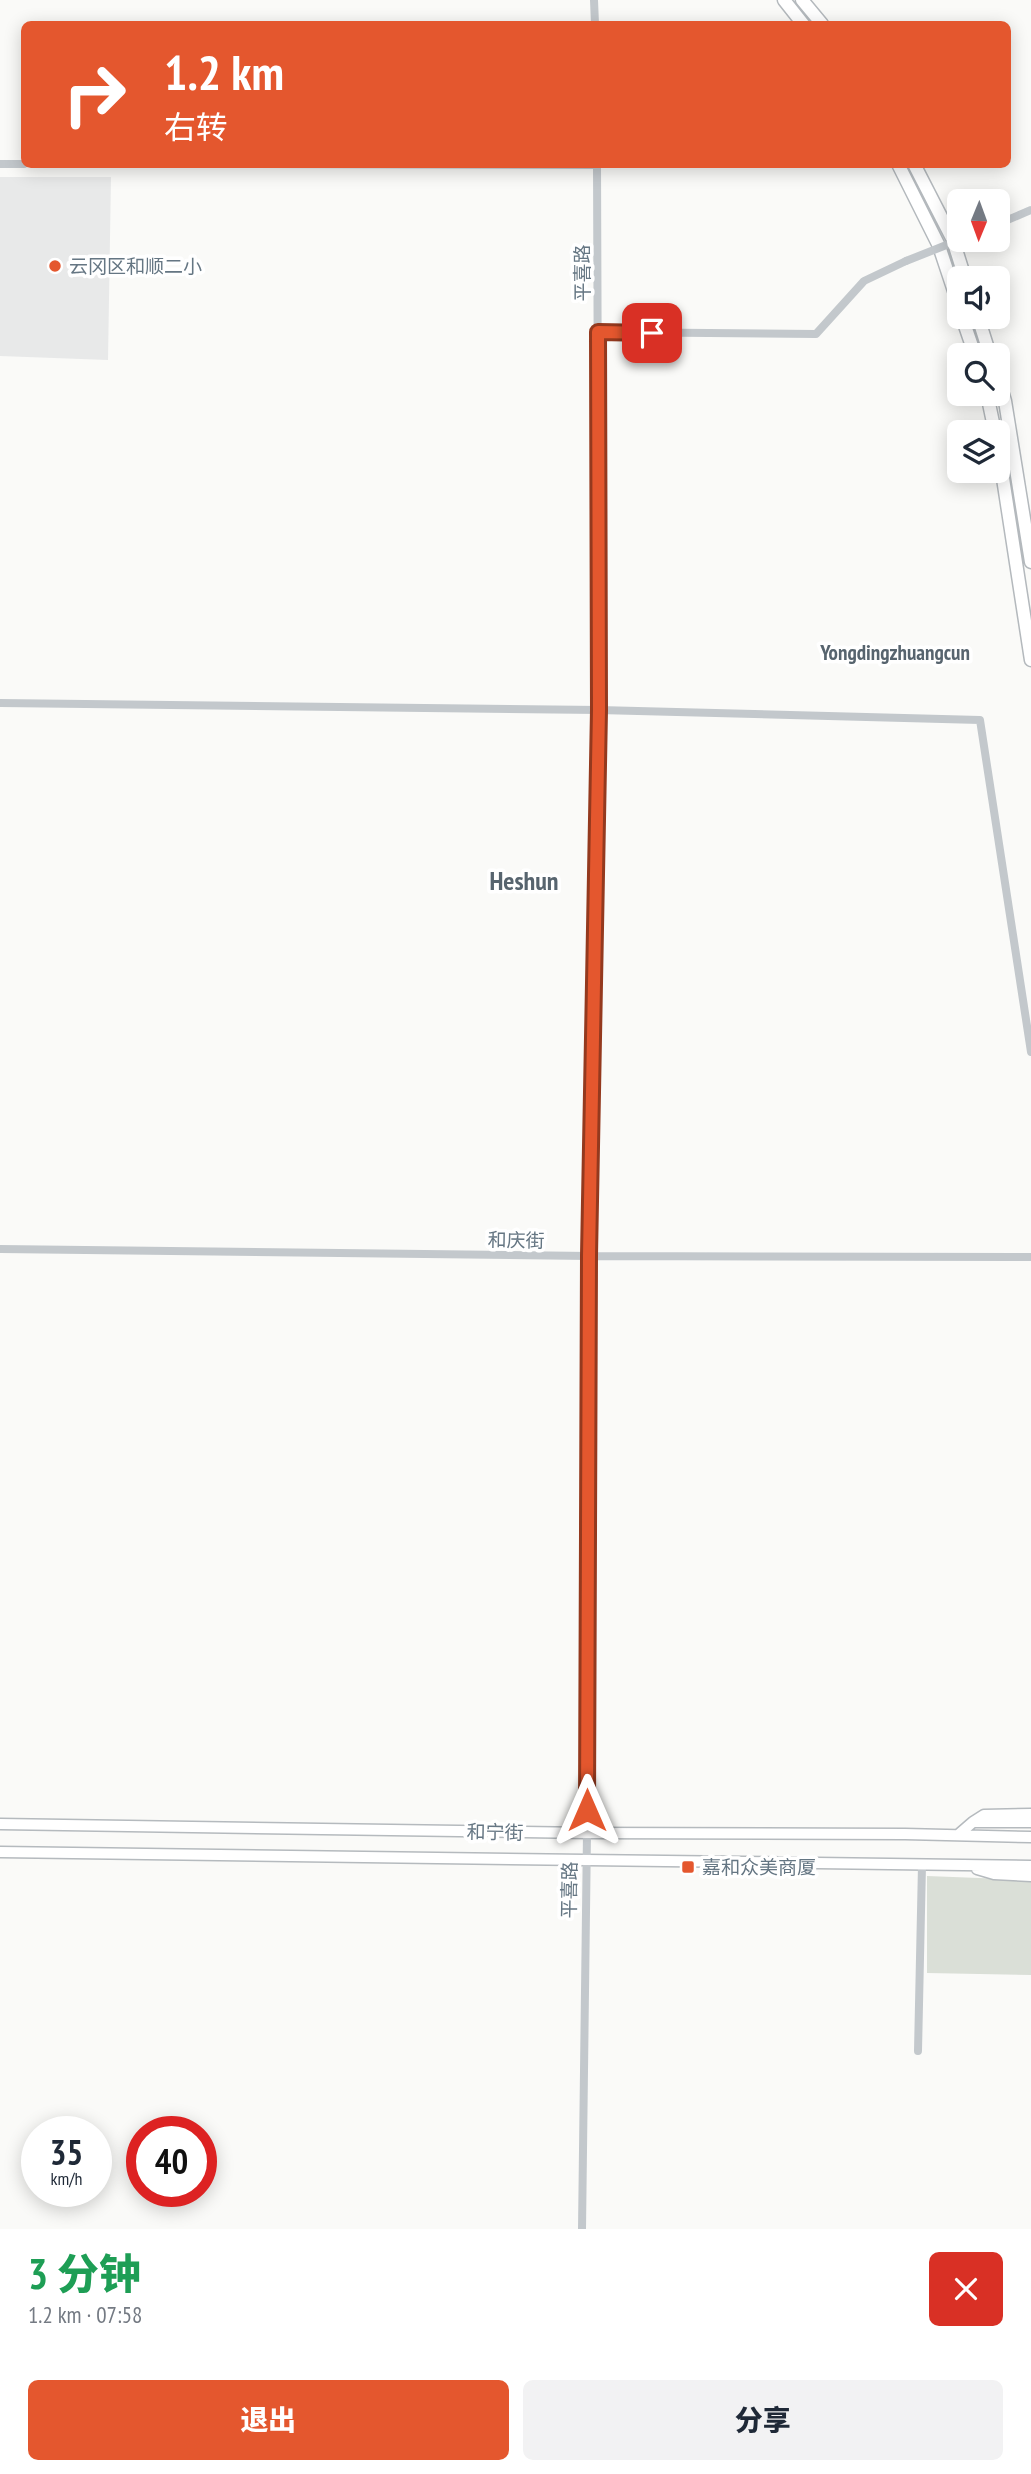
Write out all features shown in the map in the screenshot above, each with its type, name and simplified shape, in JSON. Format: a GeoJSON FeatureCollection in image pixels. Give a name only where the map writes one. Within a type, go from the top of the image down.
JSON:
{"type":"FeatureCollection","features":[{"type":"Feature","properties":{"kind":"highway"},"geometry":{"type":"LineString","coordinates":[[784,0],[801,21]]}},
{"type":"Feature","properties":{"kind":"highway"},"geometry":{"type":"LineString","coordinates":[[802,0],[820,21]]}},
{"type":"Feature","properties":{"kind":"highway"},"geometry":{"type":"LineString","coordinates":[[900,168],[939,246],[947,270]]}},
{"type":"Feature","properties":{"kind":"highway"},"geometry":{"type":"LineString","coordinates":[[916,168],[953,240],[961,266]]}},
{"type":"Feature","properties":{"kind":"highway"},"geometry":{"type":"LineString","coordinates":[[1006,406],[1031,562]]}},
{"type":"Feature","properties":{"kind":"highway"},"geometry":{"type":"LineString","coordinates":[[1004,483],[1031,660]]}},
{"type":"Feature","properties":{"kind":"main road"},"geometry":{"type":"LineString","coordinates":[[958,1835],[984,1815],[1031,1814]]}},
{"type":"Feature","properties":{"kind":"main road"},"geometry":{"type":"LineString","coordinates":[[973,1822],[1031,1822]]}},
{"type":"Feature","properties":{"kind":"main road","name":"和宁街"},"geometry":{"type":"LineString","coordinates":[[0,1824],[1031,1837]]}},
{"type":"Feature","properties":{"kind":"main road","name":"和宁街"},"geometry":{"type":"LineString","coordinates":[[0,1852],[1031,1866]]}},
{"type":"Feature","properties":{"kind":"main road"},"geometry":{"type":"LineString","coordinates":[[967,1866],[994,1874],[1031,1876]]}},
{"type":"Feature","properties":{"kind":"street"},"geometry":{"type":"LineString","coordinates":[[594,0],[595,21]]}},
{"type":"Feature","properties":{"kind":"street"},"geometry":{"type":"LineString","coordinates":[[0,164],[21,164]]}},
{"type":"Feature","properties":{"kind":"street","name":"平喜路"},"geometry":{"type":"LineString","coordinates":[[582,2229],[587,1833],[589,1256],[599,710],[597,168]]}},
{"type":"Feature","properties":{"kind":"street"},"geometry":{"type":"LineString","coordinates":[[1010,219],[1031,210]]}},
{"type":"Feature","properties":{"kind":"street"},"geometry":{"type":"LineString","coordinates":[[598,332],[816,334],[864,281],[947,245]]}},
{"type":"Feature","properties":{"kind":"street"},"geometry":{"type":"LineString","coordinates":[[0,703],[599,710],[980,720],[1031,1052]]}},
{"type":"Feature","properties":{"kind":"street","name":"和庆街"},"geometry":{"type":"LineString","coordinates":[[0,1249],[1031,1258]]}},
{"type":"Feature","properties":{"kind":"street"},"geometry":{"type":"LineString","coordinates":[[918,2051],[922,1865]]}},
{"type":"Feature","properties":{"kind":"shaded area","name":"云冈区和顺二小"},"geometry":{"type":"Polygon","coordinates":[[[0,177],[111,177],[108,360],[0,356],[0,177]]]}},
{"type":"Feature","properties":{"kind":"shaded area"},"geometry":{"type":"Polygon","coordinates":[[[927,1876],[1031,1880],[1031,1975],[927,1973],[927,1876]]]}},
{"type":"Feature","properties":{"kind":"place","name":"云冈区和顺二小"},"geometry":{"type":"Point","coordinates":[55,266]}},
{"type":"Feature","properties":{"kind":"place","name":"嘉和众美商厦"},"geometry":{"type":"Point","coordinates":[688,1867]}},
{"type":"Feature","properties":{"kind":"district","name":"Yongdingzhuangcun"},"geometry":{"type":"Point","coordinates":[895,653]}},
{"type":"Feature","properties":{"kind":"district","name":"Heshun"},"geometry":{"type":"Point","coordinates":[524,881]}},
{"type":"Feature","properties":{"kind":"route"},"geometry":{"type":"LineString","coordinates":[[587,1810],[589,1256],[599,710],[598,332],[652,333]]}}]}
